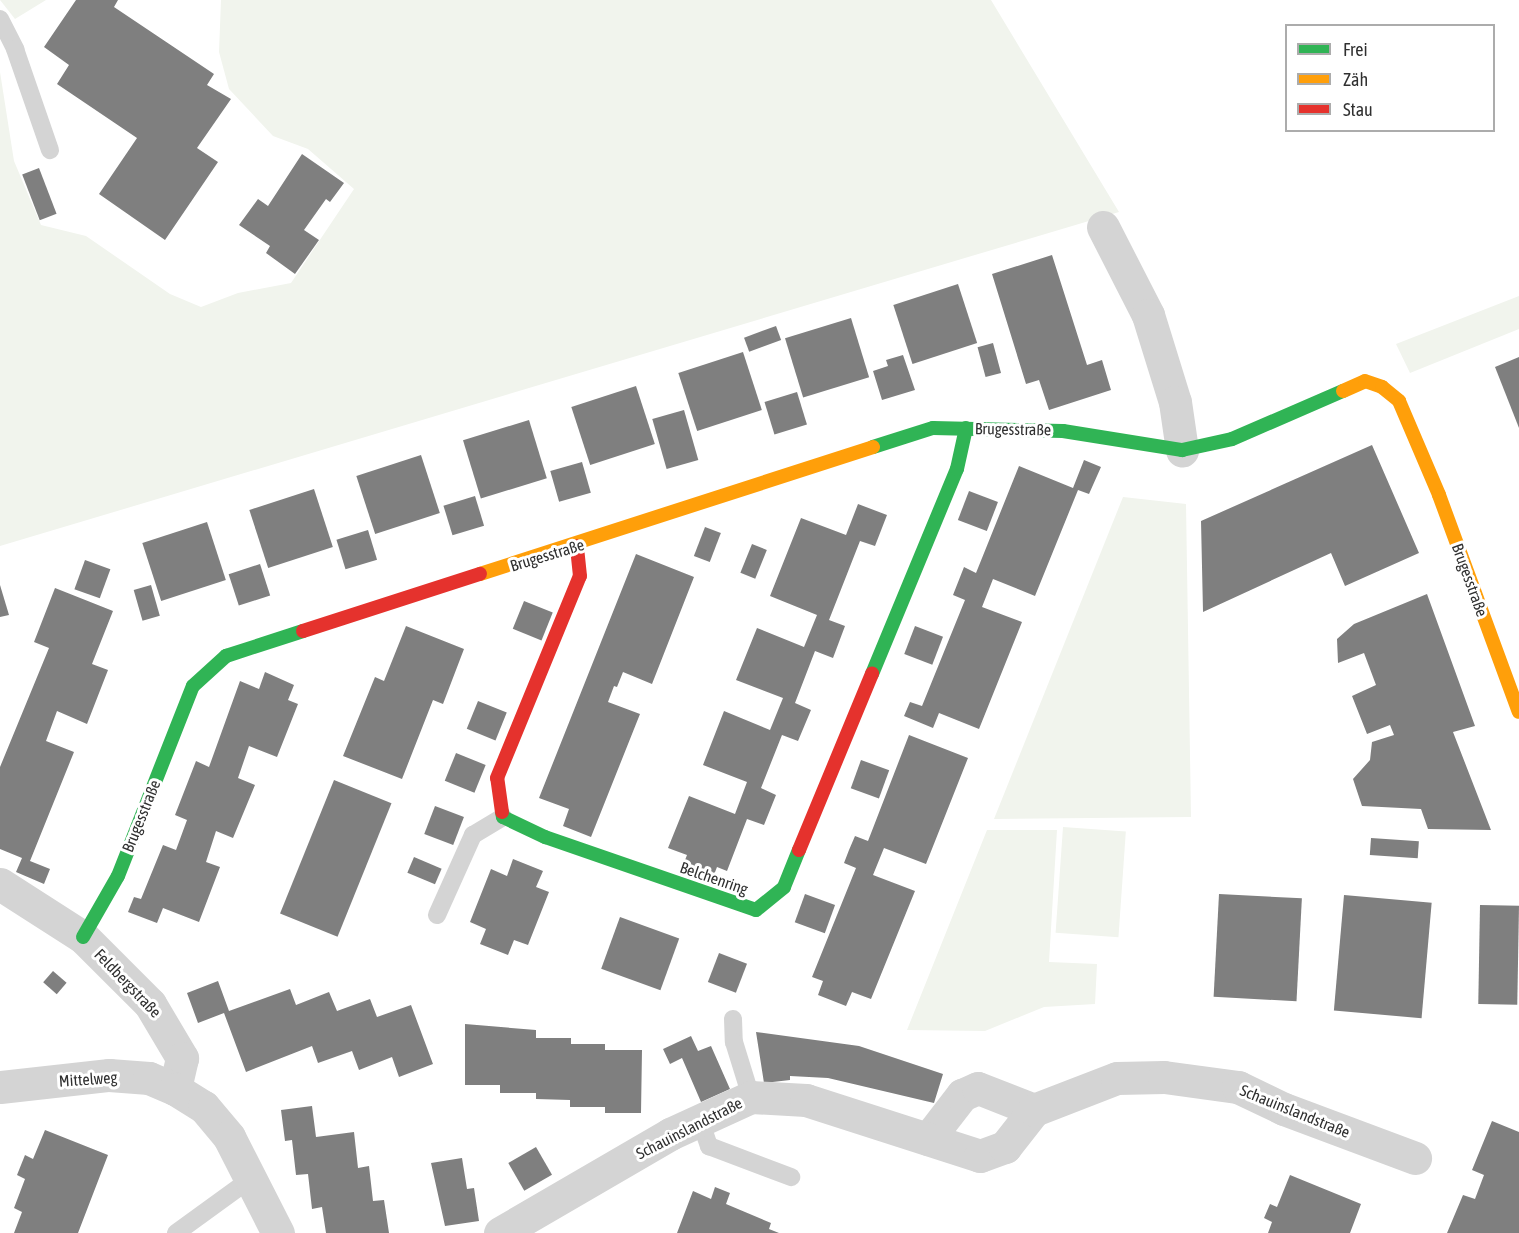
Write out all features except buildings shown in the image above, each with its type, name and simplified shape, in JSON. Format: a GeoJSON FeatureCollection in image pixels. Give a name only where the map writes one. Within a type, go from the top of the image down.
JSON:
{"type":"FeatureCollection","features":[{"type":"Feature","properties":{"kind":"street"},"geometry":{"type":"LineString","coordinates":[[1103,227],[1148,315],[1175,402],[1182,450]]}},
{"type":"Feature","properties":{"kind":"street","name":"Brugesstraße"},"geometry":{"type":"LineString","coordinates":[[83,937],[118,876],[193,686],[226,656],[577,546],[933,428],[1063,430],[1182,450],[1232,439],[1365,381],[1382,387],[1399,401],[1439,495],[1519,712]]}},
{"type":"Feature","properties":{"kind":"street","name":"Belchenring"},"geometry":{"type":"LineString","coordinates":[[503,817],[545,837],[756,910],[784,887],[957,469],[966,428]]}},
{"type":"Feature","properties":{"kind":"street"},"geometry":{"type":"LineString","coordinates":[[503,817],[497,778],[580,576],[577,546]]}},
{"type":"Feature","properties":{"kind":"street","name":"Feldbergstraße"},"geometry":{"type":"LineString","coordinates":[[0,884],[83,937],[160,1016],[182,1058],[175,1089]]}},
{"type":"Feature","properties":{"kind":"street","name":"Mittelweg"},"geometry":{"type":"LineString","coordinates":[[0,1087],[109,1075],[149,1078],[175,1089]]}},
{"type":"Feature","properties":{"kind":"street","name":"Schauinslandstraße"},"geometry":{"type":"LineString","coordinates":[[500,1233],[700,1120],[751,1097],[806,1100],[980,1156],[1005,1148],[1034,1110],[1117,1078],[1164,1077],[1238,1087],[1284,1109],[1415,1158]]}},
{"type":"Feature","properties":{"kind":"street"},"geometry":{"type":"LineString","coordinates":[[928,1139],[962,1095],[978,1088],[1034,1110]]}},
{"type":"Feature","properties":{"kind":"street"},"geometry":{"type":"LineString","coordinates":[[175,1089],[204,1107],[229,1137],[253,1177],[278,1233]]}},
{"type":"Feature","properties":{"kind":"lane"},"geometry":{"type":"LineString","coordinates":[[0,19],[15,49],[50,150]]}},
{"type":"Feature","properties":{"kind":"lane"},"geometry":{"type":"LineString","coordinates":[[437,915],[473,835],[503,817]]}},
{"type":"Feature","properties":{"kind":"lane"},"geometry":{"type":"LineString","coordinates":[[733,1019],[734,1042],[751,1097]]}},
{"type":"Feature","properties":{"kind":"lane"},"geometry":{"type":"LineString","coordinates":[[700,1120],[709,1146],[791,1178]]}},
{"type":"Feature","properties":{"kind":"lane"},"geometry":{"type":"LineString","coordinates":[[176,1233],[253,1177]]}},
{"type":"Feature","properties":{"kind":"shaded area"},"geometry":{"type":"Polygon","coordinates":[[[0,0],[46,0],[15,19],[0,0]]]}},
{"type":"Feature","properties":{"kind":"shaded area"},"geometry":{"type":"Polygon","coordinates":[[[221,0],[991,0],[1119,212],[0,546],[0,72],[14,161],[41,225],[86,236],[170,294],[201,307],[238,293],[291,283],[354,189],[308,149],[273,136],[229,89],[219,52],[221,0]]]}},
{"type":"Feature","properties":{"kind":"shaded area"},"geometry":{"type":"Polygon","coordinates":[[[1519,296],[1519,329],[1410,373],[1396,344],[1519,296]]]}},
{"type":"Feature","properties":{"kind":"shaded area"},"geometry":{"type":"Polygon","coordinates":[[[1123,497],[1186,504],[1191,817],[994,819],[1123,497]]]}},
{"type":"Feature","properties":{"kind":"shaded area"},"geometry":{"type":"Polygon","coordinates":[[[1063,827],[1126,831],[1118,937],[1056,933],[1063,827]]]}},
{"type":"Feature","properties":{"kind":"shaded area"},"geometry":{"type":"Polygon","coordinates":[[[987,830],[1057,830],[1049,962],[1097,964],[1095,1004],[1044,1007],[985,1031],[907,1030],[987,830]]]}},
{"type":"Feature","properties":{"kind":"traffic: fast"},"geometry":{"type":"LineString","coordinates":[[873,447],[933,428],[1063,431],[1182,450],[1232,439],[1343,391]]}},
{"type":"Feature","properties":{"kind":"traffic: fast"},"geometry":{"type":"LineString","coordinates":[[872,674],[957,469],[966,428]]}},
{"type":"Feature","properties":{"kind":"traffic: fast"},"geometry":{"type":"LineString","coordinates":[[83,937],[118,876],[193,686],[226,656],[303,631]]}},
{"type":"Feature","properties":{"kind":"traffic: fast"},"geometry":{"type":"LineString","coordinates":[[502,812],[503,817],[545,837],[756,910],[784,887],[799,850]]}},
{"type":"Feature","properties":{"kind":"traffic: slow"},"geometry":{"type":"LineString","coordinates":[[1343,391],[1365,381],[1382,387],[1399,401],[1439,495],[1519,712]]}},
{"type":"Feature","properties":{"kind":"traffic: slow"},"geometry":{"type":"LineString","coordinates":[[480,574],[873,447]]}},
{"type":"Feature","properties":{"kind":"traffic: jam"},"geometry":{"type":"LineString","coordinates":[[502,812],[497,778],[580,576],[577,546]]}},
{"type":"Feature","properties":{"kind":"traffic: jam"},"geometry":{"type":"LineString","coordinates":[[303,631],[480,574]]}},
{"type":"Feature","properties":{"kind":"traffic: jam"},"geometry":{"type":"LineString","coordinates":[[799,850],[872,674]]}}]}
